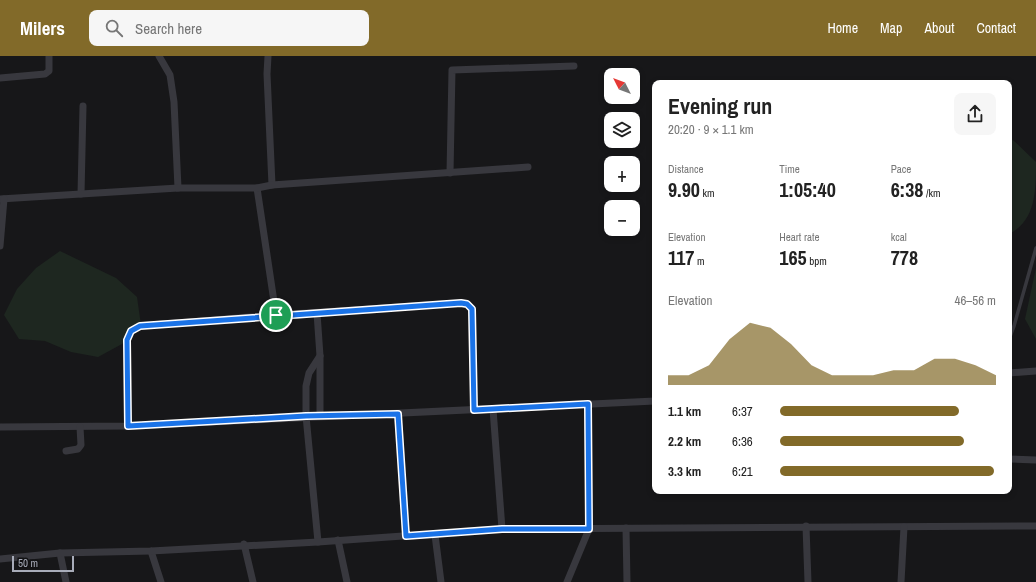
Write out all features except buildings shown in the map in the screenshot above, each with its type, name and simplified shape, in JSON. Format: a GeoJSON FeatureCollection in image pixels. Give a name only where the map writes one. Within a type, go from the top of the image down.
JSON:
{"type":"FeatureCollection","features":[{"type":"Feature","properties":{"kind":"street"},"geometry":{"type":"LineString","coordinates":[[0,78],[45,74],[49,71],[50,67],[49,56]]}},
{"type":"Feature","properties":{"kind":"street"},"geometry":{"type":"LineString","coordinates":[[160,56],[170,75],[174,102],[178,188]]}},
{"type":"Feature","properties":{"kind":"street"},"geometry":{"type":"LineString","coordinates":[[268,56],[266,74],[272,185]]}},
{"type":"Feature","properties":{"kind":"street"},"geometry":{"type":"LineString","coordinates":[[450,173],[452,70],[574,66]]}},
{"type":"Feature","properties":{"kind":"street"},"geometry":{"type":"LineString","coordinates":[[81,194],[83,106]]}},
{"type":"Feature","properties":{"kind":"street"},"geometry":{"type":"LineString","coordinates":[[0,246],[2,199],[178,188],[257,188],[272,185],[528,167]]}},
{"type":"Feature","properties":{"kind":"street"},"geometry":{"type":"LineString","coordinates":[[257,188],[276,315]]}},
{"type":"Feature","properties":{"kind":"street"},"geometry":{"type":"LineString","coordinates":[[128,426],[127,340],[131,331],[140,326],[276,315],[467,304],[472,309],[474,410]]}},
{"type":"Feature","properties":{"kind":"street"},"geometry":{"type":"LineString","coordinates":[[317,313],[320,356],[320,416]]}},
{"type":"Feature","properties":{"kind":"street"},"geometry":{"type":"LineString","coordinates":[[318,542],[306,416],[308,380],[310,373],[320,356]]}},
{"type":"Feature","properties":{"kind":"street"},"geometry":{"type":"LineString","coordinates":[[1012,373],[1036,371]]}},
{"type":"Feature","properties":{"kind":"street"},"geometry":{"type":"LineString","coordinates":[[0,427],[128,426],[306,416],[398,414],[652,401]]}},
{"type":"Feature","properties":{"kind":"street"},"geometry":{"type":"LineString","coordinates":[[567,582],[589,529],[588,404]]}},
{"type":"Feature","properties":{"kind":"street"},"geometry":{"type":"LineString","coordinates":[[493,409],[502,529]]}},
{"type":"Feature","properties":{"kind":"street"},"geometry":{"type":"LineString","coordinates":[[398,414],[406,536]]}},
{"type":"Feature","properties":{"kind":"street"},"geometry":{"type":"LineString","coordinates":[[66,451],[78,448],[81,445],[80,427]]}},
{"type":"Feature","properties":{"kind":"street"},"geometry":{"type":"LineString","coordinates":[[1012,459],[1036,460]]}},
{"type":"Feature","properties":{"kind":"street"},"geometry":{"type":"LineString","coordinates":[[0,559],[60,553],[318,542],[435,535],[502,529],[806,526],[1036,526]]}},
{"type":"Feature","properties":{"kind":"street"},"geometry":{"type":"LineString","coordinates":[[806,526],[808,582]]}},
{"type":"Feature","properties":{"kind":"street"},"geometry":{"type":"LineString","coordinates":[[901,582],[904,527]]}},
{"type":"Feature","properties":{"kind":"street"},"geometry":{"type":"LineString","coordinates":[[626,528],[627,582]]}},
{"type":"Feature","properties":{"kind":"street"},"geometry":{"type":"LineString","coordinates":[[435,535],[440,582]]}},
{"type":"Feature","properties":{"kind":"street"},"geometry":{"type":"LineString","coordinates":[[338,540],[347,582]]}},
{"type":"Feature","properties":{"kind":"street"},"geometry":{"type":"LineString","coordinates":[[244,544],[253,582]]}},
{"type":"Feature","properties":{"kind":"street"},"geometry":{"type":"LineString","coordinates":[[151,550],[161,582]]}},
{"type":"Feature","properties":{"kind":"street"},"geometry":{"type":"LineString","coordinates":[[60,553],[66,582]]}},
{"type":"Feature","properties":{"kind":"lane"},"geometry":{"type":"LineString","coordinates":[[1012,331],[1036,248]]}},
{"type":"Feature","properties":{"kind":"shaded area"},"geometry":{"type":"Polygon","coordinates":[[[1012,140],[1036,162],[1036,183],[1033,203],[1025,221],[1012,232],[1012,140]]]}},
{"type":"Feature","properties":{"kind":"shaded area"},"geometry":{"type":"Polygon","coordinates":[[[60,251],[116,278],[137,297],[141,325],[122,344],[98,357],[71,352],[45,341],[19,339],[4,315],[17,289],[36,268],[60,251]]]}},
{"type":"Feature","properties":{"kind":"shaded area"},"geometry":{"type":"Polygon","coordinates":[[[1036,268],[1036,339],[1025,319],[1036,268]]]}},
{"type":"Feature","properties":{"kind":"route"},"geometry":{"type":"LineString","coordinates":[[461,303],[467,304],[472,309],[474,410],[588,404],[589,529],[502,529],[406,536],[398,414],[306,416],[128,426],[127,340],[131,331],[140,326],[276,315],[461,303]]}}]}
